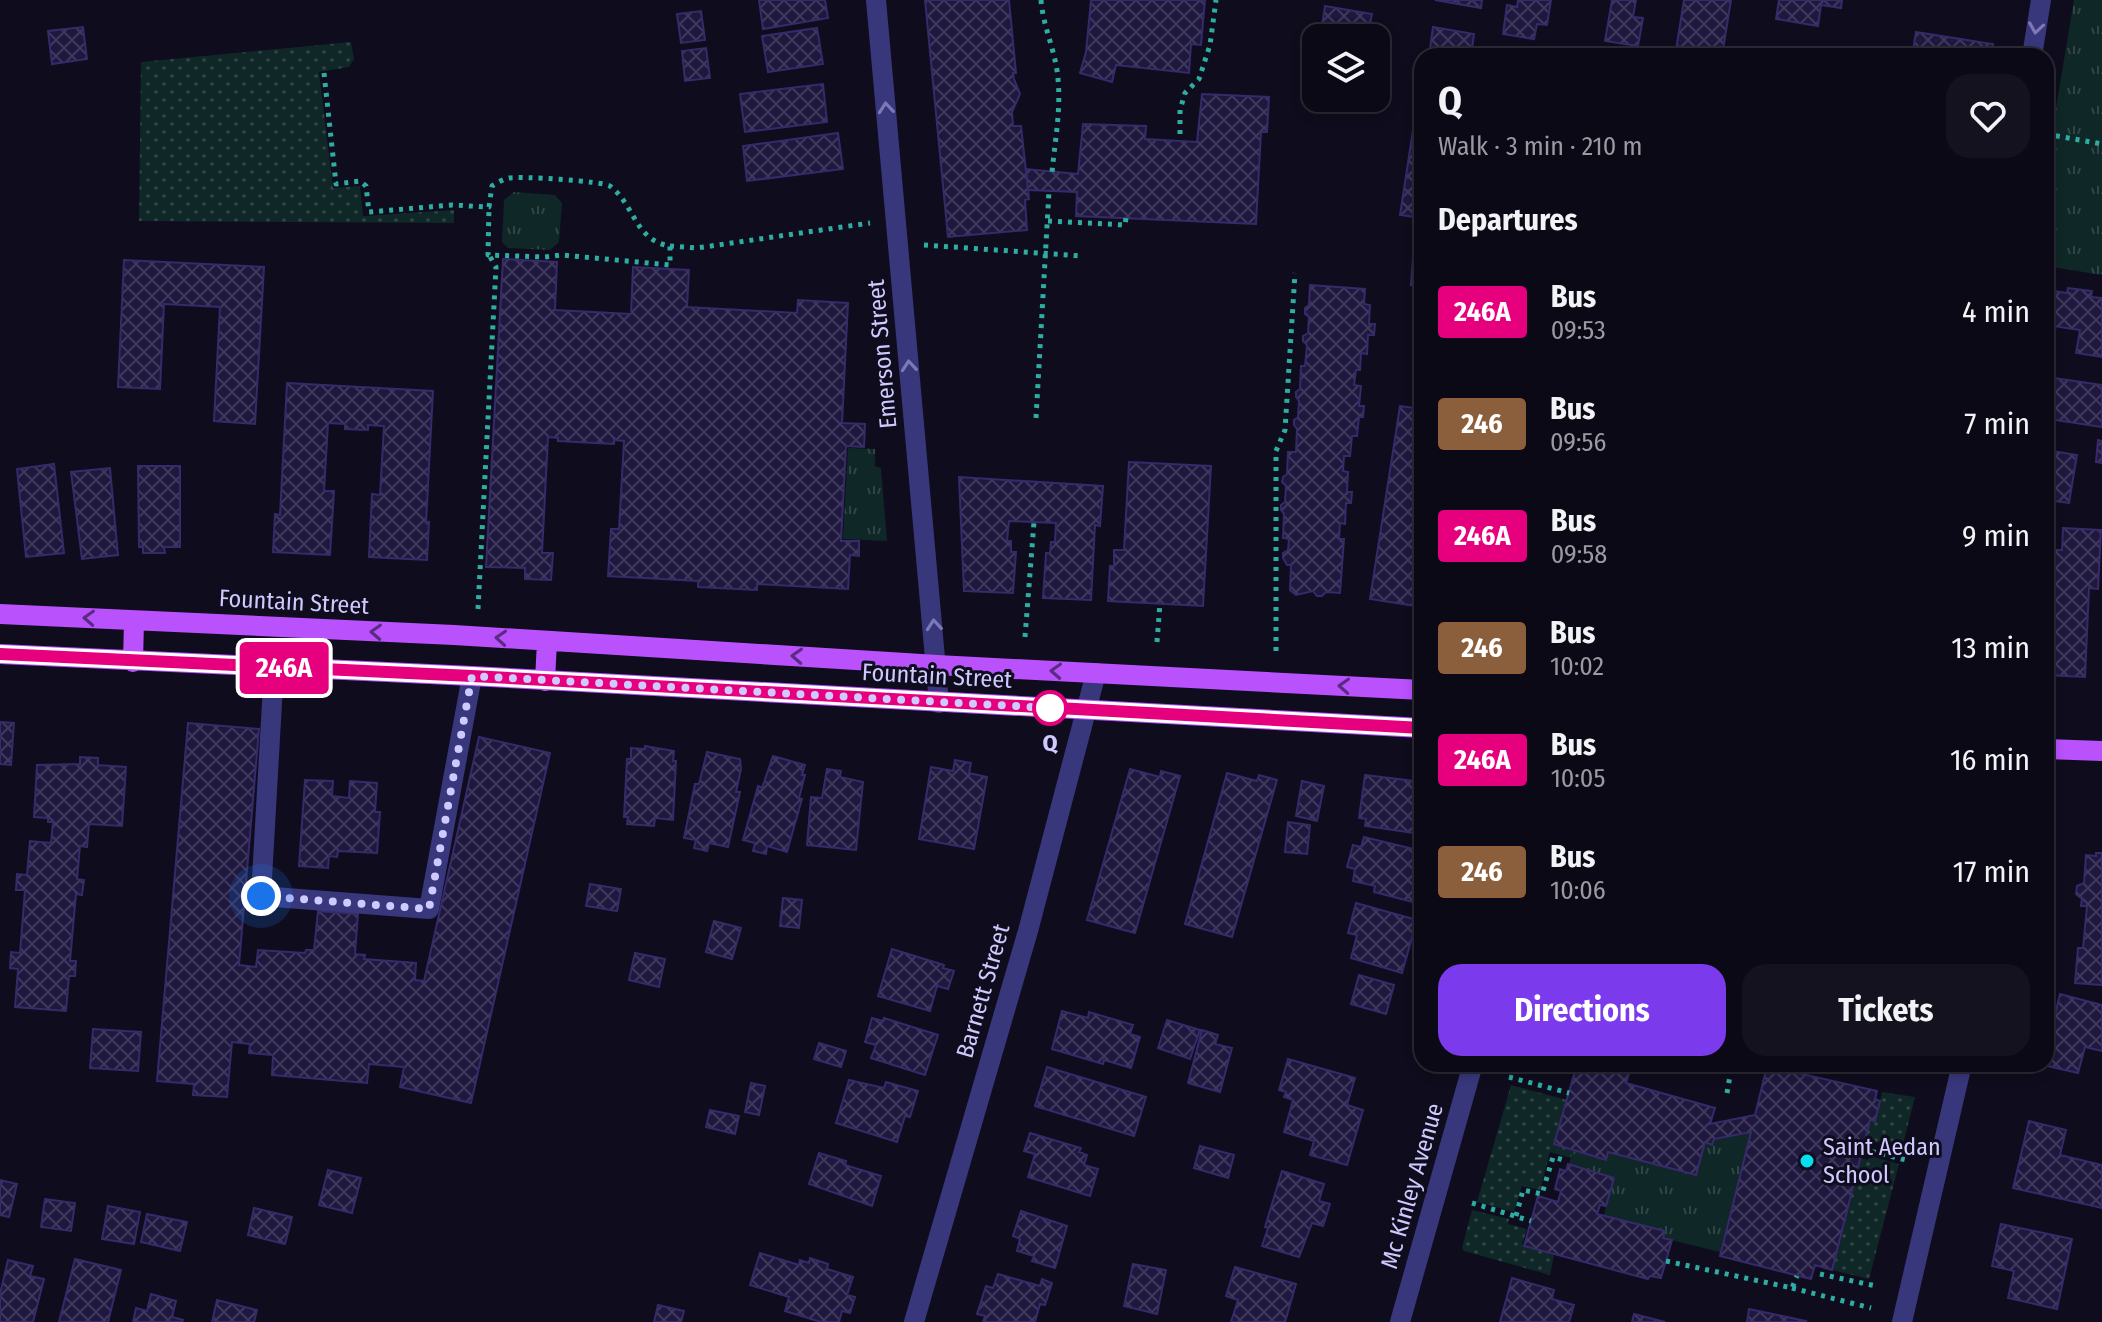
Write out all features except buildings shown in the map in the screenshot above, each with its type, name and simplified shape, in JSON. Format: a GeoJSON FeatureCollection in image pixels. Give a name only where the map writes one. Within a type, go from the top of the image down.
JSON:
{"type":"FeatureCollection","features":[{"type":"Feature","properties":{"kind":"main road","name":"Fountain Street"},"geometry":{"type":"LineString","coordinates":[[0,614],[1414,690]]}},
{"type":"Feature","properties":{"kind":"main road"},"geometry":{"type":"LineString","coordinates":[[133,662],[134,621]]}},
{"type":"Feature","properties":{"kind":"main road"},"geometry":{"type":"LineString","coordinates":[[545,681],[547,641]]}},
{"type":"Feature","properties":{"kind":"main road","name":"Fountain Street"},"geometry":{"type":"LineString","coordinates":[[0,654],[472,676],[1414,728]]}},
{"type":"Feature","properties":{"kind":"main road"},"geometry":{"type":"LineString","coordinates":[[2054,749],[2102,751]]}},
{"type":"Feature","properties":{"kind":"street","name":"Emerson Street"},"geometry":{"type":"LineString","coordinates":[[876,0],[939,703]]}},
{"type":"Feature","properties":{"kind":"street"},"geometry":{"type":"LineString","coordinates":[[2033,48],[2041,0]]}},
{"type":"Feature","properties":{"kind":"street"},"geometry":{"type":"LineString","coordinates":[[274,668],[261,896],[429,909],[472,676]]}},
{"type":"Feature","properties":{"kind":"street","name":"Barnett Street"},"geometry":{"type":"LineString","coordinates":[[914,1322],[1028,931],[1096,673]]}},
{"type":"Feature","properties":{"kind":"street","name":"Mc Kinley Avenue"},"geometry":{"type":"LineString","coordinates":[[1400,1322],[1471,1072]]}},
{"type":"Feature","properties":{"kind":"street"},"geometry":{"type":"LineString","coordinates":[[1902,1322],[1960,1072]]}},
{"type":"Feature","properties":{"kind":"path"},"geometry":{"type":"LineString","coordinates":[[1041,0],[1042,16],[1058,77],[1059,115],[1052,172]]}},
{"type":"Feature","properties":{"kind":"path"},"geometry":{"type":"LineString","coordinates":[[1180,134],[1180,110],[1185,93],[1199,79],[1210,45],[1216,0]]}},
{"type":"Feature","properties":{"kind":"path"},"geometry":{"type":"LineString","coordinates":[[324,73],[336,184],[360,181],[366,186],[369,212],[452,205],[489,207]]}},
{"type":"Feature","properties":{"kind":"path"},"geometry":{"type":"LineString","coordinates":[[2054,135],[2102,144]]}},
{"type":"Feature","properties":{"kind":"path"},"geometry":{"type":"LineString","coordinates":[[478,609],[496,267],[488,255],[492,186],[510,177],[601,183],[616,194],[643,233],[659,244],[670,246],[697,248],[870,223]]}},
{"type":"Feature","properties":{"kind":"path"},"geometry":{"type":"LineString","coordinates":[[1036,418],[1049,191]]}},
{"type":"Feature","properties":{"kind":"path"},"geometry":{"type":"LineString","coordinates":[[1048,221],[1125,225],[1126,218]]}},
{"type":"Feature","properties":{"kind":"path"},"geometry":{"type":"LineString","coordinates":[[924,245],[1082,256]]}},
{"type":"Feature","properties":{"kind":"path"},"geometry":{"type":"LineString","coordinates":[[488,255],[562,255],[670,265],[670,246]]}},
{"type":"Feature","properties":{"kind":"path"},"geometry":{"type":"LineString","coordinates":[[1276,651],[1276,451],[1285,430],[1295,273]]}},
{"type":"Feature","properties":{"kind":"path"},"geometry":{"type":"LineString","coordinates":[[1025,637],[1034,522]]}},
{"type":"Feature","properties":{"kind":"path"},"geometry":{"type":"LineString","coordinates":[[1157,642],[1160,603]]}},
{"type":"Feature","properties":{"kind":"path"},"geometry":{"type":"LineString","coordinates":[[1727,1093],[1731,1072]]}},
{"type":"Feature","properties":{"kind":"path"},"geometry":{"type":"LineString","coordinates":[[1509,1077],[1569,1093]]}},
{"type":"Feature","properties":{"kind":"path"},"geometry":{"type":"LineString","coordinates":[[1862,1149],[1906,1160]]}},
{"type":"Feature","properties":{"kind":"path"},"geometry":{"type":"LineString","coordinates":[[1516,1216],[1523,1190],[1542,1194],[1553,1157],[1567,1161]]}},
{"type":"Feature","properties":{"kind":"path"},"geometry":{"type":"LineString","coordinates":[[1472,1203],[1531,1221]]}},
{"type":"Feature","properties":{"kind":"path"},"geometry":{"type":"LineString","coordinates":[[1666,1261],[1871,1308]]}},
{"type":"Feature","properties":{"kind":"path"},"geometry":{"type":"LineString","coordinates":[[1820,1274],[1876,1286]]}},
{"type":"Feature","properties":{"kind":"path"},"geometry":{"type":"LineString","coordinates":[[1792,1288],[1797,1276]]}},
{"type":"Feature","properties":{"kind":"green space"},"geometry":{"type":"Polygon","coordinates":[[[2074,0],[2102,0],[2102,275],[2054,267],[2054,119],[2074,0]]]}},
{"type":"Feature","properties":{"kind":"green space"},"geometry":{"type":"Polygon","coordinates":[[[351,42],[354,59],[349,67],[319,72],[333,188],[360,186],[363,216],[454,210],[454,223],[139,221],[141,62],[351,42]]]}},
{"type":"Feature","properties":{"kind":"green space"},"geometry":{"type":"Polygon","coordinates":[[[514,192],[555,195],[562,203],[559,242],[550,250],[508,248],[502,242],[504,200],[514,192]]]}},
{"type":"Feature","properties":{"kind":"green space"},"geometry":{"type":"Polygon","coordinates":[[[848,448],[875,449],[875,466],[881,468],[887,541],[843,539],[848,448]]]}},
{"type":"Feature","properties":{"kind":"green space"},"geometry":{"type":"Polygon","coordinates":[[[1511,1085],[1567,1100],[1554,1144],[1573,1151],[1571,1158],[1550,1152],[1540,1190],[1522,1186],[1514,1212],[1477,1202],[1511,1085]]]}},
{"type":"Feature","properties":{"kind":"green space"},"geometry":{"type":"Polygon","coordinates":[[[1882,1092],[1915,1097],[1902,1148],[1868,1140],[1866,1134],[1870,1120],[1876,1121],[1882,1092]]]}},
{"type":"Feature","properties":{"kind":"green space"},"geometry":{"type":"Polygon","coordinates":[[[1751,1132],[1720,1252],[1663,1238],[1664,1231],[1604,1215],[1613,1178],[1569,1164],[1573,1151],[1605,1159],[1608,1152],[1696,1175],[1705,1142],[1712,1145],[1714,1139],[1751,1132]]]}},
{"type":"Feature","properties":{"kind":"green space"},"geometry":{"type":"Polygon","coordinates":[[[1869,1156],[1899,1164],[1869,1279],[1832,1270],[1860,1158],[1868,1160],[1869,1156]]]}},
{"type":"Feature","properties":{"kind":"green space"},"geometry":{"type":"Polygon","coordinates":[[[1472,1210],[1509,1219],[1508,1224],[1527,1229],[1522,1244],[1554,1255],[1550,1275],[1464,1251],[1462,1248],[1472,1210]]]}},
{"type":"Feature","properties":{"kind":"bus line","name":"246A"},"geometry":{"type":"LineString","coordinates":[[0,654],[472,676],[1414,728]]}},
{"type":"Feature","properties":{"kind":"place","name":"Q"},"geometry":{"type":"Point","coordinates":[1050,708]}},
{"type":"Feature","properties":{"kind":"place","name":"Saint Aedan School"},"geometry":{"type":"Point","coordinates":[1807,1161]}},
{"type":"Feature","properties":{"kind":"route"},"geometry":{"type":"LineString","coordinates":[[261,896],[429,909],[472,676],[1050,708]]}}]}
